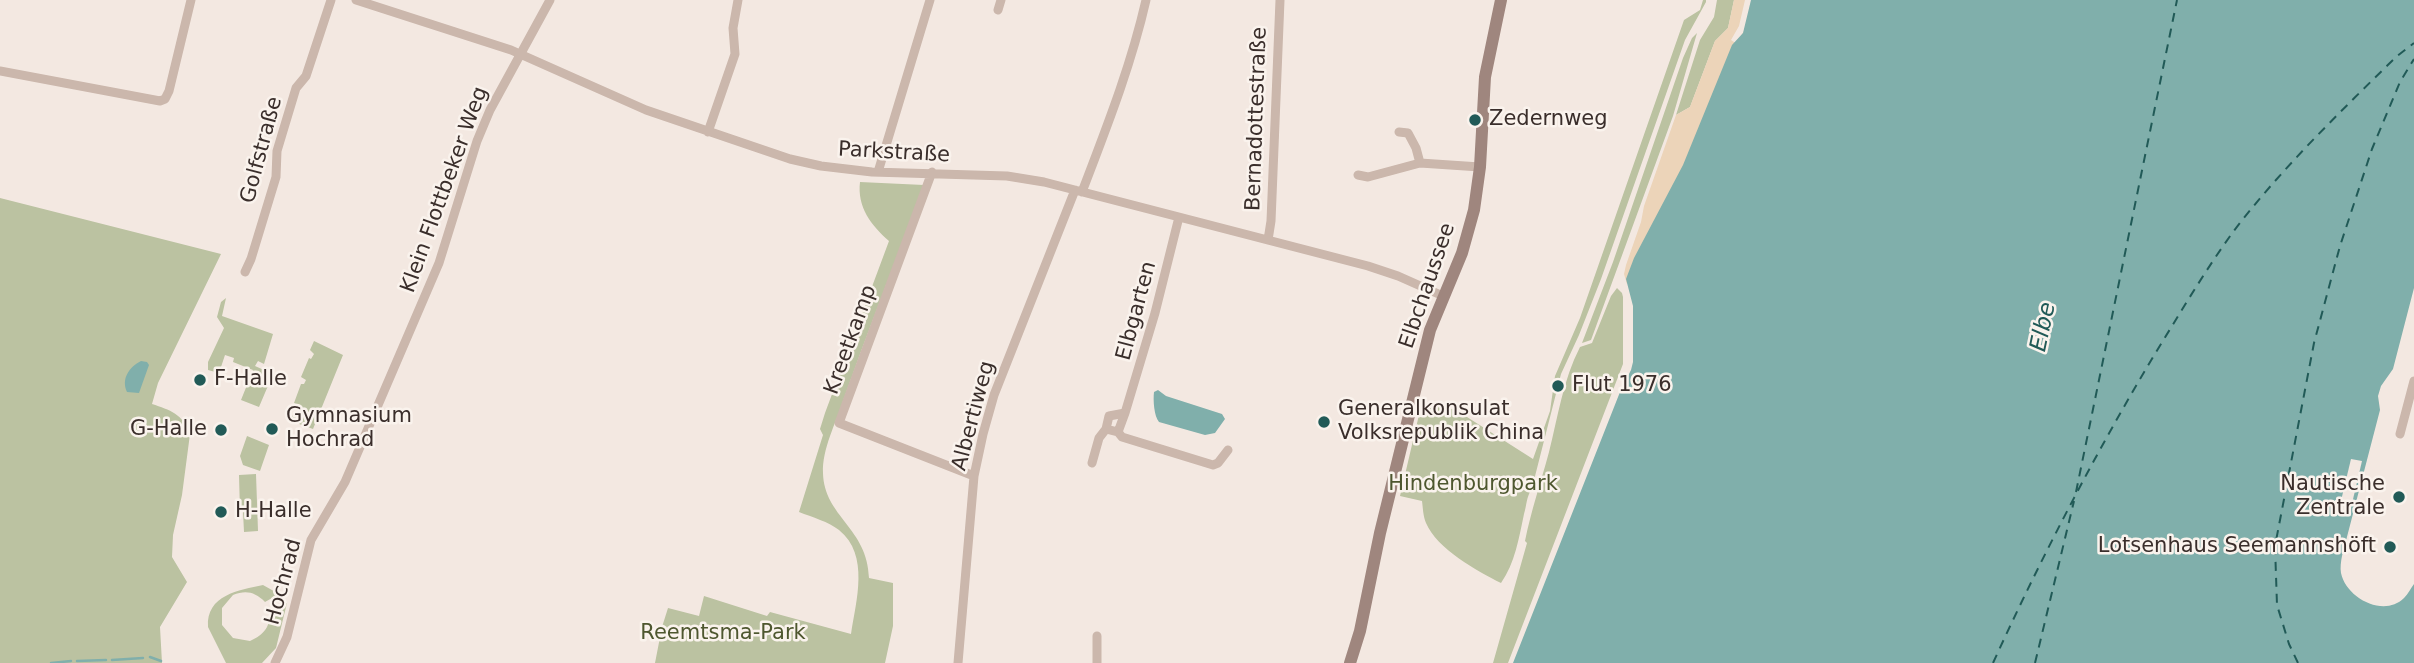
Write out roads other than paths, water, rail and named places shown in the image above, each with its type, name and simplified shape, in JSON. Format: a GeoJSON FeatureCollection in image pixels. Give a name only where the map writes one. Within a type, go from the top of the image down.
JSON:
{"type":"FeatureCollection","features":[{"type":"Feature","properties":{"kind":"main road","name":"Elbchaussee"},"geometry":{"type":"LineString","coordinates":[[1350,663],[1360,631],[1380,533],[1430,330],[1458,265],[1469,230],[1480,167],[1485,77],[1501,0]]}},
{"type":"Feature","properties":{"kind":"street"},"geometry":{"type":"LineString","coordinates":[[0,71],[160,101],[169,91],[191,0]]}},
{"type":"Feature","properties":{"kind":"street","name":"Golfstraße"},"geometry":{"type":"LineString","coordinates":[[245,272],[276,177],[277,151],[296,88],[306,76],[331,0]]}},
{"type":"Feature","properties":{"kind":"street","name":"Parkstraße"},"geometry":{"type":"LineString","coordinates":[[356,0],[519,54],[637,106],[790,159],[821,166],[878,172],[1007,176],[1078,191],[1385,272],[1443,296]]}},
{"type":"Feature","properties":{"kind":"street","name":"Klein Flottbeker Weg"},"geometry":{"type":"LineString","coordinates":[[398,358],[439,263],[483,127],[519,54],[550,0]]}},
{"type":"Feature","properties":{"kind":"street"},"geometry":{"type":"LineString","coordinates":[[708,132],[735,54],[733,28],[738,0]]}},
{"type":"Feature","properties":{"kind":"street"},"geometry":{"type":"LineString","coordinates":[[878,172],[930,0]]}},
{"type":"Feature","properties":{"kind":"street"},"geometry":{"type":"LineString","coordinates":[[998,10],[1001,0]]}},
{"type":"Feature","properties":{"kind":"street","name":"Albertiweg"},"geometry":{"type":"LineString","coordinates":[[958,663],[974,476],[994,395],[1119,92],[1146,0]]}},
{"type":"Feature","properties":{"kind":"street","name":"Bernadottestraße"},"geometry":{"type":"LineString","coordinates":[[1268,240],[1280,0]]}},
{"type":"Feature","properties":{"kind":"street"},"geometry":{"type":"LineString","coordinates":[[1399,132],[1408,134],[1413,140],[1420,163]]}},
{"type":"Feature","properties":{"kind":"street"},"geometry":{"type":"LineString","coordinates":[[1358,175],[1368,177],[1420,163],[1480,167]]}},
{"type":"Feature","properties":{"kind":"street","name":"Kreetkamp"},"geometry":{"type":"LineString","coordinates":[[932,173],[839,423],[974,476]]}},
{"type":"Feature","properties":{"kind":"street","name":"Elbgarten"},"geometry":{"type":"LineString","coordinates":[[1118,432],[1155,313],[1179,217]]}},
{"type":"Feature","properties":{"kind":"street","name":"Hochrad"},"geometry":{"type":"LineString","coordinates":[[275,663],[287,637],[311,540],[345,482],[398,358]]}},
{"type":"Feature","properties":{"kind":"street"},"geometry":{"type":"LineString","coordinates":[[2400,434],[2414,381]]}},
{"type":"Feature","properties":{"kind":"street"},"geometry":{"type":"LineString","coordinates":[[1092,463],[1098,439],[1106,429],[1110,416],[1125,413]]}},
{"type":"Feature","properties":{"kind":"street"},"geometry":{"type":"LineString","coordinates":[[1106,429],[1118,432],[1122,437],[1213,465],[1218,463],[1228,450]]}},
{"type":"Feature","properties":{"kind":"street"},"geometry":{"type":"LineString","coordinates":[[1097,636],[1097,663]]}},
{"type":"Feature","properties":{"kind":"water","name":"Elbe"},"geometry":{"type":"Polygon","coordinates":[[[1751,0],[2414,0],[2414,288],[2393,369],[2381,386],[2378,396],[2380,410],[2342,556],[2341,573],[2350,590],[2367,602],[2377,605],[2396,604],[2414,584],[2414,663],[1513,663],[1631,370],[1633,306],[1626,279],[1634,258],[1683,165],[1732,45],[1743,33],[1751,0]]]}},
{"type":"Feature","properties":{"kind":"water"},"geometry":{"type":"Polygon","coordinates":[[[141,361],[149,365],[139,393],[127,392],[127,374],[141,361]]]}},
{"type":"Feature","properties":{"kind":"water"},"geometry":{"type":"Polygon","coordinates":[[[1158,390],[1166,396],[1222,414],[1225,419],[1215,433],[1205,435],[1159,422],[1154,399],[1154,392],[1158,390]]]}},
{"type":"Feature","properties":{"kind":"waterway"},"geometry":{"type":"LineString","coordinates":[[150,657],[161,661]]}},
{"type":"Feature","properties":{"kind":"waterway"},"geometry":{"type":"LineString","coordinates":[[112,660],[143,658]]}},
{"type":"Feature","properties":{"kind":"waterway"},"geometry":{"type":"LineString","coordinates":[[77,661],[106,660]]}},
{"type":"Feature","properties":{"kind":"waterway"},"geometry":{"type":"LineString","coordinates":[[51,663],[71,661]]}},
{"type":"Feature","properties":{"kind":"place","name":"Zedernweg"},"geometry":{"type":"Point","coordinates":[1475,120]}},
{"type":"Feature","properties":{"kind":"place","name":"F-Halle"},"geometry":{"type":"Point","coordinates":[200,380]}},
{"type":"Feature","properties":{"kind":"place","name":"Flut 1976"},"geometry":{"type":"Point","coordinates":[1558,386]}},
{"type":"Feature","properties":{"kind":"place","name":"Generalkonsulat Volksrepublik China"},"geometry":{"type":"Point","coordinates":[1324,422]}},
{"type":"Feature","properties":{"kind":"place","name":"Gymnasium Hochrad"},"geometry":{"type":"Point","coordinates":[272,429]}},
{"type":"Feature","properties":{"kind":"place","name":"G-Halle"},"geometry":{"type":"Point","coordinates":[221,430]}},
{"type":"Feature","properties":{"kind":"place","name":"Nautische Zentrale"},"geometry":{"type":"Point","coordinates":[2399,497]}},
{"type":"Feature","properties":{"kind":"place","name":"H-Halle"},"geometry":{"type":"Point","coordinates":[221,512]}},
{"type":"Feature","properties":{"kind":"place","name":"Lotsenhaus Seemannshöft"},"geometry":{"type":"Point","coordinates":[2390,547]}},
{"type":"Feature","properties":{"kind":"park label","name":"Hindenburgpark"},"geometry":{"type":"Point","coordinates":[1473,485]}},
{"type":"Feature","properties":{"kind":"park label","name":"Reemtsma-Park"},"geometry":{"type":"Point","coordinates":[723,634]}}]}
